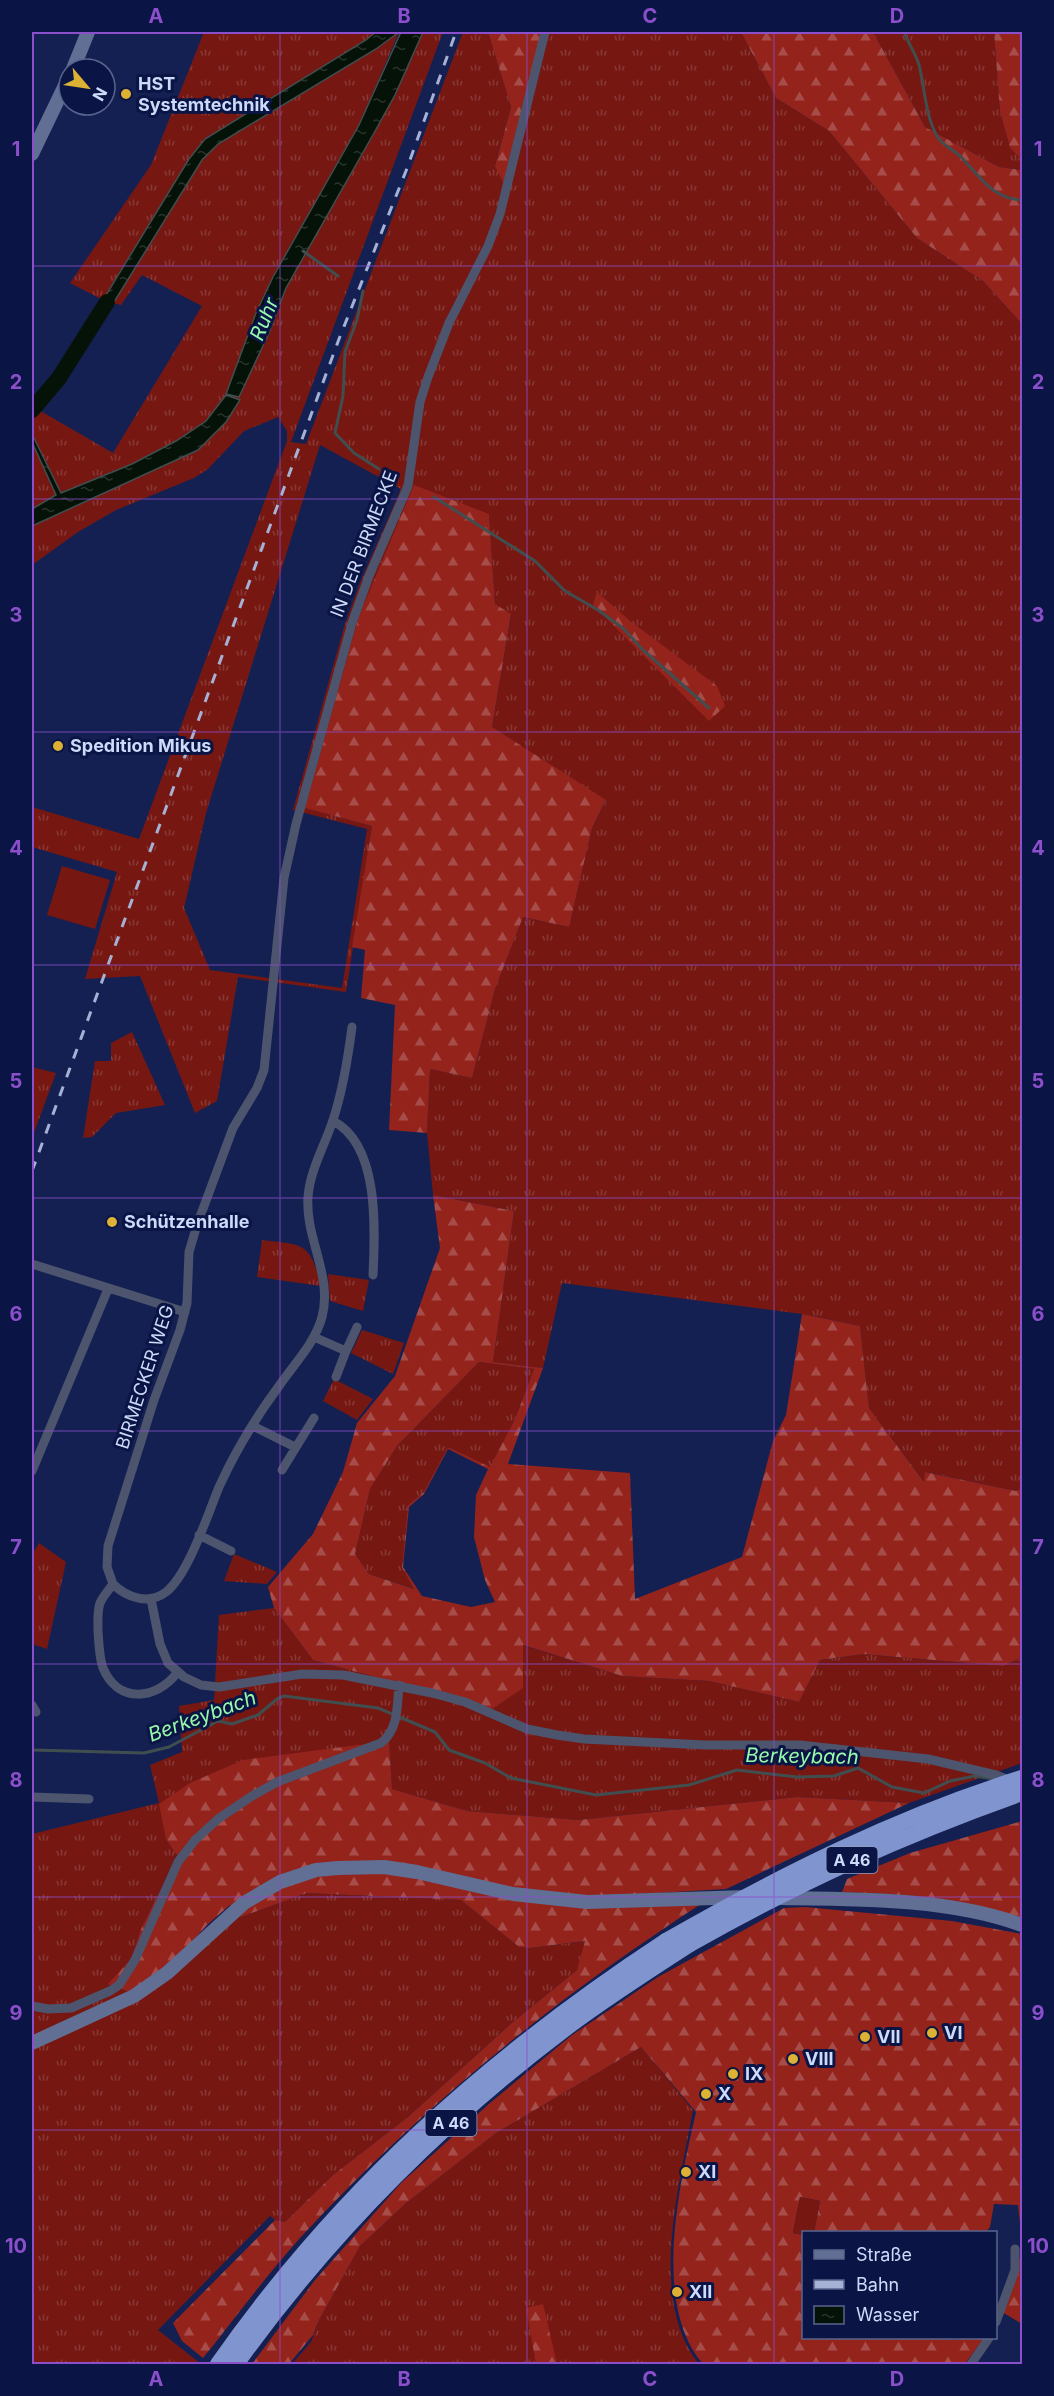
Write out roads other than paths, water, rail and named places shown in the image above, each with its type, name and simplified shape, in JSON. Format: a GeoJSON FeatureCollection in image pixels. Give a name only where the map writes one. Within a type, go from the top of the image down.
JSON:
{"type":"FeatureCollection","features":[{"type":"Feature","properties":{"kind":"highway","name":"A 46"},"geometry":{"type":"LineString","coordinates":[[236,2364],[245,2340],[284,2277],[331,2222],[381,2168],[434,2118],[546,2024],[666,1941],[798,1869],[936,1808],[1023,1778]]}},
{"type":"Feature","properties":{"kind":"highway","name":"A 46"},"geometry":{"type":"LineString","coordinates":[[218,2364],[245,2340],[397,2175],[507,2074],[566,2028],[690,1944],[755,1907],[890,1843],[1023,1793]]}},
{"type":"Feature","properties":{"kind":"street"},"geometry":{"type":"LineString","coordinates":[[78,57],[88,32]]}},
{"type":"Feature","properties":{"kind":"street","name":"IN DER BIRMECKE"},"geometry":{"type":"LineString","coordinates":[[273,974],[288,852],[346,640],[361,595],[408,486],[419,409],[428,377],[449,323],[498,220],[545,32]]}},
{"type":"Feature","properties":{"kind":"street"},"geometry":{"type":"LineString","coordinates":[[32,154],[57,102]]}},
{"type":"Feature","properties":{"kind":"street","name":"BIRMECKER WEG"},"geometry":{"type":"LineString","coordinates":[[113,1584],[107,1567],[108,1546],[185,1312],[189,1252],[232,1128],[257,1088],[264,1070],[273,974]]}},
{"type":"Feature","properties":{"kind":"street"},"geometry":{"type":"LineString","coordinates":[[177,1673],[164,1688],[144,1694],[132,1694],[122,1690],[108,1677],[102,1666],[100,1652],[98,1615],[101,1602],[113,1584],[132,1597],[151,1599],[164,1594],[173,1585],[199,1535],[220,1485],[253,1426],[314,1338],[322,1318],[325,1293],[324,1275],[308,1212],[308,1196],[317,1158],[333,1121],[344,1081],[352,1027]]}},
{"type":"Feature","properties":{"kind":"street"},"geometry":{"type":"LineString","coordinates":[[333,1121],[342,1126],[351,1137],[369,1179],[375,1227],[374,1275]]}},
{"type":"Feature","properties":{"kind":"street"},"geometry":{"type":"LineString","coordinates":[[32,1264],[185,1312]]}},
{"type":"Feature","properties":{"kind":"street"},"geometry":{"type":"LineString","coordinates":[[32,1471],[108,1289]]}},
{"type":"Feature","properties":{"kind":"street"},"geometry":{"type":"LineString","coordinates":[[336,1377],[357,1327]]}},
{"type":"Feature","properties":{"kind":"street"},"geometry":{"type":"LineString","coordinates":[[314,1338],[346,1352]]}},
{"type":"Feature","properties":{"kind":"street"},"geometry":{"type":"LineString","coordinates":[[282,1470],[314,1418]]}},
{"type":"Feature","properties":{"kind":"street"},"geometry":{"type":"LineString","coordinates":[[253,1426],[295,1447]]}},
{"type":"Feature","properties":{"kind":"street"},"geometry":{"type":"LineString","coordinates":[[199,1535],[231,1551]]}},
{"type":"Feature","properties":{"kind":"street"},"geometry":{"type":"LineString","coordinates":[[151,1599],[162,1650],[168,1663],[177,1673],[201,1685],[219,1687],[313,1673],[343,1675],[399,1684],[465,1702],[527,1729],[557,1735],[585,1739],[705,1745],[800,1744],[939,1761],[996,1775],[1023,1786]]}},
{"type":"Feature","properties":{"kind":"street"},"geometry":{"type":"LineString","coordinates":[[32,2006],[48,2009],[71,2008],[119,1985],[128,1974],[178,1862],[195,1840],[218,1819],[265,1788],[381,1743],[389,1736],[395,1723],[399,1684]]}},
{"type":"Feature","properties":{"kind":"street"},"geometry":{"type":"LineString","coordinates":[[32,1797],[89,1799]]}},
{"type":"Feature","properties":{"kind":"street"},"geometry":{"type":"LineString","coordinates":[[32,2043],[123,2002],[156,1982],[232,1912],[261,1892],[291,1877],[326,1869],[384,1867],[417,1872],[513,1894],[587,1902],[722,1896],[899,1903],[977,1912],[1023,1925]]}},
{"type":"Feature","properties":{"kind":"street"},"geometry":{"type":"LineString","coordinates":[[71,2008],[75,2023]]}},
{"type":"Feature","properties":{"kind":"street"},"geometry":{"type":"LineString","coordinates":[[997,2319],[1015,2270],[1016,2249]]}},
{"type":"Feature","properties":{"kind":"street"},"geometry":{"type":"LineString","coordinates":[[971,2364],[988,2339]]}},
{"type":"Feature","properties":{"kind":"water"},"geometry":{"type":"Polygon","coordinates":[[[376,32],[399,32],[376,49],[218,144],[202,160],[101,323],[93,319],[189,159],[205,139],[376,32]]]}},
{"type":"Feature","properties":{"kind":"water"},"geometry":{"type":"Polygon","coordinates":[[[401,32],[423,32],[395,95],[286,288],[269,333],[239,397],[226,394],[256,313],[273,277],[359,125],[401,32]]]}},
{"type":"Feature","properties":{"kind":"water"},"geometry":{"type":"Polygon","coordinates":[[[226,395],[240,400],[226,422],[198,450],[32,526],[32,509],[56,495],[32,442],[32,434],[61,493],[132,464],[176,441],[206,421],[226,395]]]}},
{"type":"Feature","properties":{"kind":"waterway"},"geometry":{"type":"LineString","coordinates":[[904,32],[918,61],[930,119],[939,139],[961,157],[988,186],[1003,196],[1022,200]]}},
{"type":"Feature","properties":{"kind":"waterway"},"geometry":{"type":"LineString","coordinates":[[303,251],[338,276]]}},
{"type":"Feature","properties":{"kind":"waterway"},"geometry":{"type":"LineString","coordinates":[[363,291],[357,320],[345,352],[343,396],[335,433],[354,453],[379,469]]}},
{"type":"Feature","properties":{"kind":"waterway","name":"Ruhr"},"geometry":{"type":"LineString","coordinates":[[32,410],[59,378],[107,302]]}},
{"type":"Feature","properties":{"kind":"waterway"},"geometry":{"type":"LineString","coordinates":[[434,497],[535,561],[565,591],[598,610],[624,629],[642,649],[709,708]]}},
{"type":"Feature","properties":{"kind":"waterway","name":"Berkeybach"},"geometry":{"type":"LineString","coordinates":[[32,1750],[144,1753],[169,1747],[218,1721],[232,1724],[258,1715],[284,1696],[378,1708],[435,1732],[449,1750],[485,1763],[511,1778],[596,1795],[689,1785],[737,1770],[797,1777],[834,1776],[858,1768],[892,1787],[924,1793],[950,1781],[975,1776],[994,1779]]}},
{"type":"Feature","properties":{"kind":"railway"},"geometry":{"type":"LineString","coordinates":[[32,1171],[339,339],[406,171],[456,32]]}},
{"type":"Feature","properties":{"kind":"place","name":"HST Systemtechnik"},"geometry":{"type":"Point","coordinates":[126,94]}},
{"type":"Feature","properties":{"kind":"place","name":"Spedition Mikus"},"geometry":{"type":"Point","coordinates":[58,746]}},
{"type":"Feature","properties":{"kind":"place","name":"Schützenhalle"},"geometry":{"type":"Point","coordinates":[112,1222]}},
{"type":"Feature","properties":{"kind":"place","name":"VI"},"geometry":{"type":"Point","coordinates":[932,2033]}},
{"type":"Feature","properties":{"kind":"place","name":"VII"},"geometry":{"type":"Point","coordinates":[865,2037]}},
{"type":"Feature","properties":{"kind":"place","name":"VIII"},"geometry":{"type":"Point","coordinates":[793,2059]}},
{"type":"Feature","properties":{"kind":"place","name":"IX"},"geometry":{"type":"Point","coordinates":[733,2074]}},
{"type":"Feature","properties":{"kind":"place","name":"X"},"geometry":{"type":"Point","coordinates":[706,2094]}},
{"type":"Feature","properties":{"kind":"place","name":"XI"},"geometry":{"type":"Point","coordinates":[686,2172]}},
{"type":"Feature","properties":{"kind":"place","name":"XII"},"geometry":{"type":"Point","coordinates":[677,2292]}}]}
